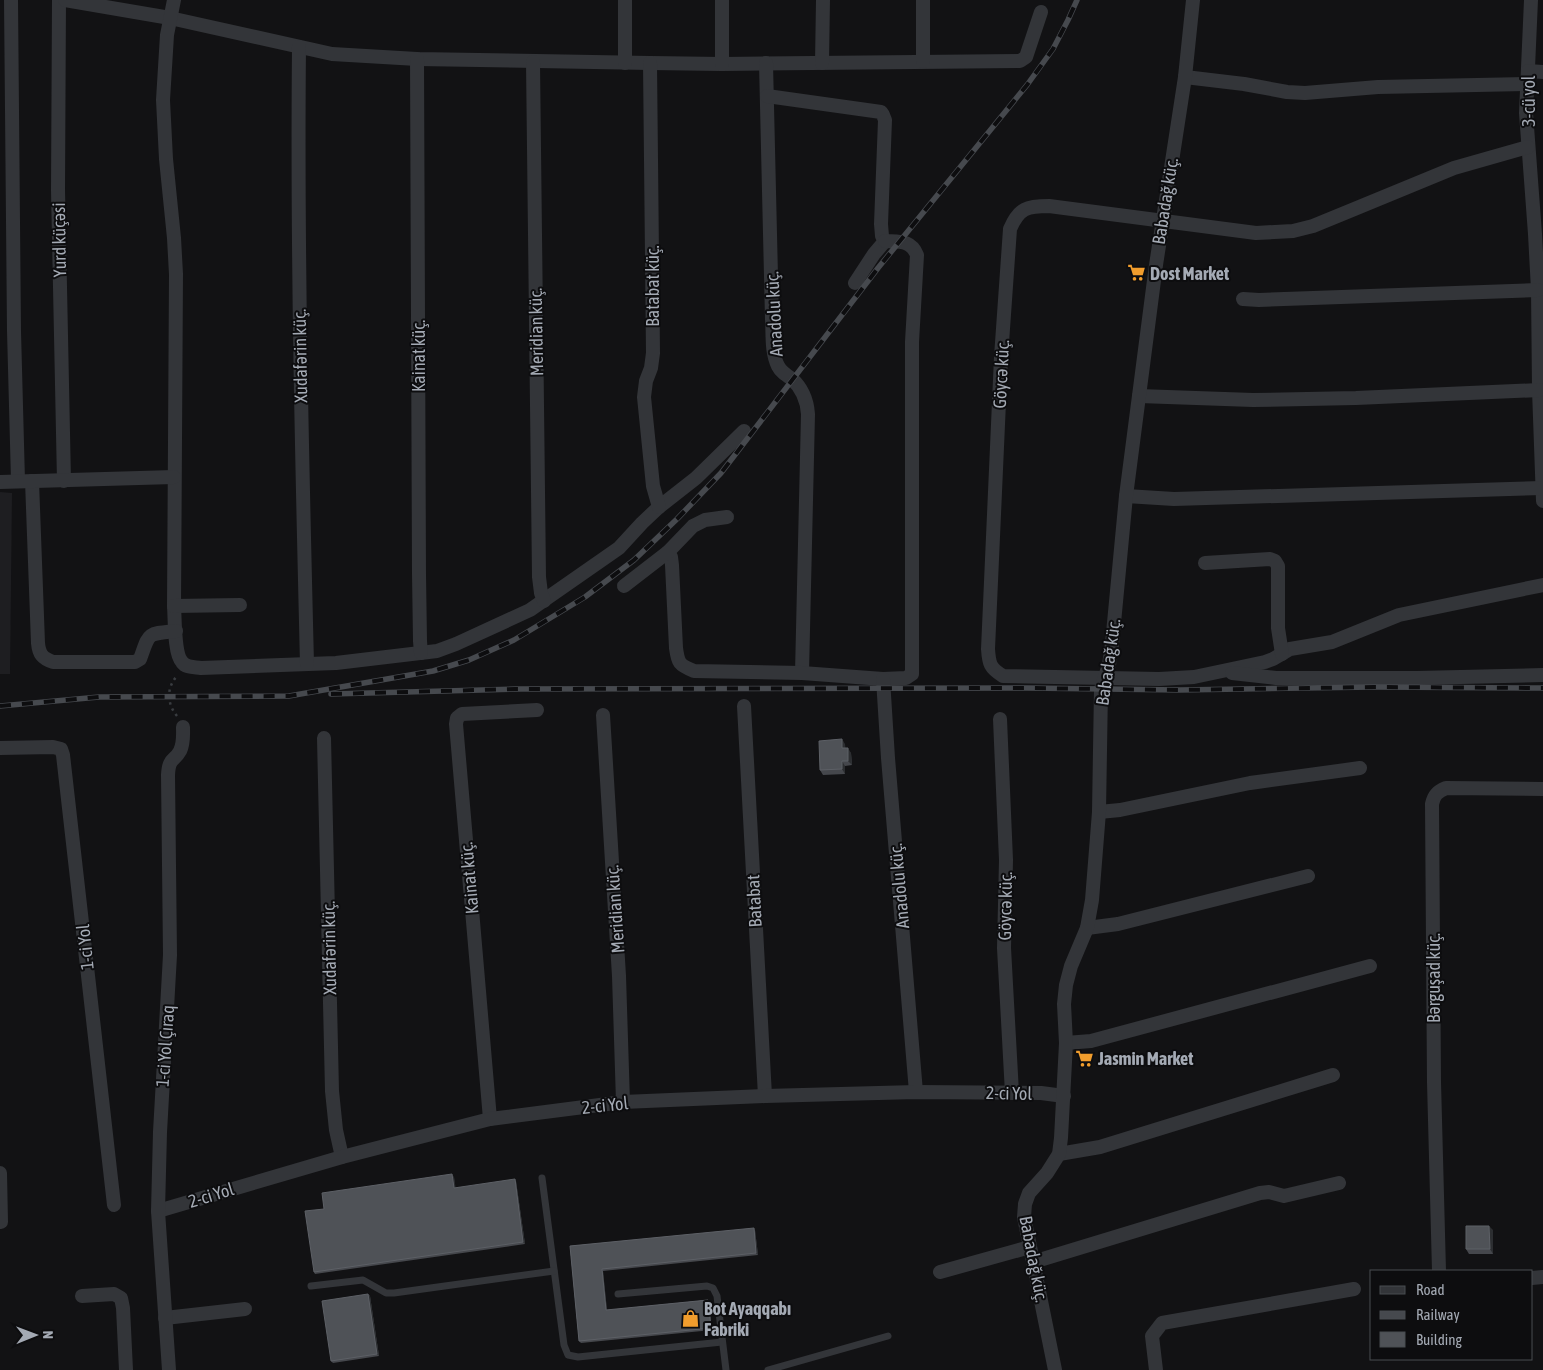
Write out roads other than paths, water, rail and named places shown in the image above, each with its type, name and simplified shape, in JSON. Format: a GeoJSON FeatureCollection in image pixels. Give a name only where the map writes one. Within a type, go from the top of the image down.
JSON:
{"type":"FeatureCollection","features":[{"type":"Feature","properties":{"kind":"street"},"geometry":{"type":"LineString","coordinates":[[11,0],[7,331],[25,481],[39,652],[44,658],[53,662],[135,662],[140,659],[148,638],[154,634],[176,631]]}},
{"type":"Feature","properties":{"kind":"street","name":"Yurd küçəsi"},"geometry":{"type":"LineString","coordinates":[[60,0],[58,190],[64,481]]}},
{"type":"Feature","properties":{"kind":"street"},"geometry":{"type":"LineString","coordinates":[[65,0],[170,18],[332,54],[417,59],[533,62],[722,64],[1020,60],[1026,57],[1041,12]]}},
{"type":"Feature","properties":{"kind":"street"},"geometry":{"type":"LineString","coordinates":[[174,0],[164,63],[163,100],[176,274],[174,606],[176,647],[180,661],[187,666],[201,668],[336,663],[437,651],[456,644],[530,610],[619,548],[659,507],[696,478],[744,431]]}},
{"type":"Feature","properties":{"kind":"street"},"geometry":{"type":"LineString","coordinates":[[625,0],[625,63]]}},
{"type":"Feature","properties":{"kind":"street"},"geometry":{"type":"LineString","coordinates":[[722,0],[722,64]]}},
{"type":"Feature","properties":{"kind":"street"},"geometry":{"type":"LineString","coordinates":[[822,63],[823,0]]}},
{"type":"Feature","properties":{"kind":"street"},"geometry":{"type":"LineString","coordinates":[[923,0],[923,61]]}},
{"type":"Feature","properties":{"kind":"street","name":"Babadağ küç."},"geometry":{"type":"LineString","coordinates":[[1056,1370],[1024,1217],[1024,1204],[1029,1193],[1047,1172],[1058,1154],[1061,1138],[1066,1043],[1064,1004],[1066,985],[1076,952],[1087,928],[1092,900],[1099,812],[1101,689],[1109,665],[1112,644],[1126,496],[1162,221],[1185,77],[1193,0]]}},
{"type":"Feature","properties":{"kind":"street","name":"3-cü yol"},"geometry":{"type":"LineString","coordinates":[[1531,0],[1526,113],[1538,290],[1542,494]]}},
{"type":"Feature","properties":{"kind":"street","name":"Xudafərin küç."},"geometry":{"type":"LineString","coordinates":[[299,47],[300,372],[307,664]]}},
{"type":"Feature","properties":{"kind":"street","name":"Kainat küç."},"geometry":{"type":"LineString","coordinates":[[417,59],[421,653]]}},
{"type":"Feature","properties":{"kind":"street","name":"Meridian küç."},"geometry":{"type":"LineString","coordinates":[[533,62],[539,577],[544,601]]}},
{"type":"Feature","properties":{"kind":"street","name":"Batabat küç."},"geometry":{"type":"LineString","coordinates":[[650,63],[653,353],[644,397],[653,486],[659,507]]}},
{"type":"Feature","properties":{"kind":"street","name":"Anadolu küç."},"geometry":{"type":"LineString","coordinates":[[766,63],[774,355],[777,365],[783,373],[805,395],[808,414],[802,673]]}},
{"type":"Feature","properties":{"kind":"street"},"geometry":{"type":"LineString","coordinates":[[1185,77],[1305,93],[1527,77],[1543,72]]}},
{"type":"Feature","properties":{"kind":"street"},"geometry":{"type":"LineString","coordinates":[[767,96],[881,112],[884,114],[881,224],[882,236],[885,241]]}},
{"type":"Feature","properties":{"kind":"street","name":"Göycə küç."},"geometry":{"type":"LineString","coordinates":[[1105,679],[1003,676],[993,670],[988,661],[1001,356],[1010,229],[1016,216],[1026,208],[1049,206],[1256,233],[1293,231],[1313,226],[1454,168],[1528,146]]}},
{"type":"Feature","properties":{"kind":"street"},"geometry":{"type":"LineString","coordinates":[[855,283],[885,241]]}},
{"type":"Feature","properties":{"kind":"street"},"geometry":{"type":"LineString","coordinates":[[668,552],[671,556],[672,565],[676,648],[678,660],[683,667],[694,671],[802,673],[884,679],[906,678],[912,674],[912,351],[917,255],[914,248],[908,244],[885,241]]}},
{"type":"Feature","properties":{"kind":"street"},"geometry":{"type":"LineString","coordinates":[[1243,299],[1538,290]]}},
{"type":"Feature","properties":{"kind":"street"},"geometry":{"type":"LineString","coordinates":[[1139,396],[1272,400],[1539,390]]}},
{"type":"Feature","properties":{"kind":"street"},"geometry":{"type":"LineString","coordinates":[[0,482],[174,478]]}},
{"type":"Feature","properties":{"kind":"street"},"geometry":{"type":"LineString","coordinates":[[1126,496],[1174,499],[1542,494]]}},
{"type":"Feature","properties":{"kind":"street"},"geometry":{"type":"LineString","coordinates":[[624,586],[668,552],[693,526],[705,520],[727,517]]}},
{"type":"Feature","properties":{"kind":"street"},"geometry":{"type":"LineString","coordinates":[[1205,563],[1270,559],[1276,562],[1278,566],[1278,628],[1282,654]]}},
{"type":"Feature","properties":{"kind":"street"},"geometry":{"type":"LineString","coordinates":[[1105,679],[1194,676],[1265,662],[1290,649],[1332,642],[1399,615],[1543,585]]}},
{"type":"Feature","properties":{"kind":"street"},"geometry":{"type":"LineString","coordinates":[[174,606],[240,605]]}},
{"type":"Feature","properties":{"kind":"street"},"geometry":{"type":"LineString","coordinates":[[1218,672],[1276,678],[1417,678],[1543,675]]}},
{"type":"Feature","properties":{"kind":"street","name":"Anadolu küç."},"geometry":{"type":"LineString","coordinates":[[884,679],[888,758],[916,1092]]}},
{"type":"Feature","properties":{"kind":"street","name":"Batabat"},"geometry":{"type":"LineString","coordinates":[[744,706],[765,1096]]}},
{"type":"Feature","properties":{"kind":"street","name":"Kainat küç."},"geometry":{"type":"LineString","coordinates":[[490,1119],[456,724],[457,718],[462,714],[537,710]]}},
{"type":"Feature","properties":{"kind":"street","name":"Meridian küç."},"geometry":{"type":"LineString","coordinates":[[603,715],[619,976],[623,1102]]}},
{"type":"Feature","properties":{"kind":"street","name":"Göycə küç."},"geometry":{"type":"LineString","coordinates":[[1000,719],[1006,860],[1004,948],[1012,1093]]}},
{"type":"Feature","properties":{"kind":"street","name":"1-ci Yol Çıraq"},"geometry":{"type":"LineString","coordinates":[[169,1370],[158,1211],[160,1132],[170,955],[168,767],[171,760],[180,752],[183,742],[183,726]]}},
{"type":"Feature","properties":{"kind":"street","name":"Xudafərin küç."},"geometry":{"type":"LineString","coordinates":[[324,738],[332,1091],[336,1130],[342,1157]]}},
{"type":"Feature","properties":{"kind":"street","name":"1-ci Yol"},"geometry":{"type":"LineString","coordinates":[[0,748],[53,747],[61,749],[63,755],[114,1206]]}},
{"type":"Feature","properties":{"kind":"street"},"geometry":{"type":"LineString","coordinates":[[1099,812],[1120,810],[1250,784],[1360,768]]}},
{"type":"Feature","properties":{"kind":"street","name":"Bərguşad küç."},"geometry":{"type":"LineString","coordinates":[[1439,1270],[1434,1092],[1432,804],[1434,796],[1438,791],[1446,788],[1543,789]]}},
{"type":"Feature","properties":{"kind":"street"},"geometry":{"type":"LineString","coordinates":[[1087,928],[1118,924],[1308,876]]}},
{"type":"Feature","properties":{"kind":"street"},"geometry":{"type":"LineString","coordinates":[[1066,1043],[1091,1041],[1370,966]]}},
{"type":"Feature","properties":{"kind":"street"},"geometry":{"type":"LineString","coordinates":[[1058,1154],[1100,1147],[1333,1075]]}},
{"type":"Feature","properties":{"kind":"street","name":"2-ci Yol"},"geometry":{"type":"LineString","coordinates":[[158,1211],[342,1157],[490,1119],[623,1102],[916,1092],[1012,1093],[1064,1096]]}},
{"type":"Feature","properties":{"kind":"street"},"geometry":{"type":"LineString","coordinates":[[0,1173],[1,1222]]}},
{"type":"Feature","properties":{"kind":"street"},"geometry":{"type":"LineString","coordinates":[[1033,1262],[1260,1193],[1269,1192],[1284,1196],[1339,1183]]}},
{"type":"Feature","properties":{"kind":"street"},"geometry":{"type":"LineString","coordinates":[[940,1272],[1030,1247]]}},
{"type":"Feature","properties":{"kind":"street"},"geometry":{"type":"LineString","coordinates":[[1156,1370],[1152,1336],[1162,1323],[1354,1289]]}},
{"type":"Feature","properties":{"kind":"street"},"geometry":{"type":"LineString","coordinates":[[82,1296],[114,1294],[121,1298],[126,1370]]}},
{"type":"Feature","properties":{"kind":"street"},"geometry":{"type":"LineString","coordinates":[[165,1318],[245,1308]]}},
{"type":"Feature","properties":{"kind":"lane"},"geometry":{"type":"LineString","coordinates":[[542,1178],[564,1345],[568,1355],[578,1357],[722,1342]]}},
{"type":"Feature","properties":{"kind":"lane"},"geometry":{"type":"LineString","coordinates":[[311,1286],[363,1280],[386,1293],[394,1293],[554,1271]]}},
{"type":"Feature","properties":{"kind":"lane"},"geometry":{"type":"LineString","coordinates":[[618,1294],[707,1286],[713,1288],[717,1296],[726,1370]]}},
{"type":"Feature","properties":{"kind":"lane"},"geometry":{"type":"LineString","coordinates":[[768,1370],[888,1336]]}},
{"type":"Feature","properties":{"kind":"railway"},"geometry":{"type":"LineString","coordinates":[[0,706],[99,697],[289,696],[433,671],[469,660],[514,640],[585,597],[634,560],[721,473],[878,268],[1027,85],[1053,49],[1077,0]]}},
{"type":"Feature","properties":{"kind":"railway"},"geometry":{"type":"LineString","coordinates":[[331,694],[515,689],[1027,688],[1180,690],[1374,687],[1543,688]]}},
{"type":"Feature","properties":{"kind":"place","name":"Dost Market"},"geometry":{"type":"Point","coordinates":[1136,273]}},
{"type":"Feature","properties":{"kind":"place","name":"Jasmin Market"},"geometry":{"type":"Point","coordinates":[1084,1058]}},
{"type":"Feature","properties":{"kind":"place","name":"Bot Ayaqqabı Fabriki"},"geometry":{"type":"Point","coordinates":[690,1318]}}]}
